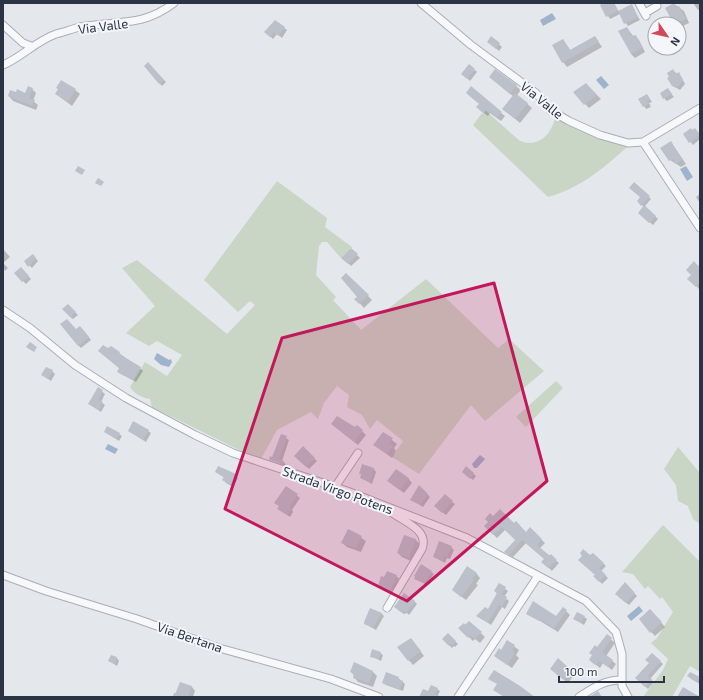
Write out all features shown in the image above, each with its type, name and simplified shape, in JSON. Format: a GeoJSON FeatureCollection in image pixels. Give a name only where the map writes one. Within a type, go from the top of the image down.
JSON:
{"type":"FeatureCollection","features":[{"type":"Feature","properties":{"kind":"street","name":"Via Valle"},"geometry":{"type":"LineString","coordinates":[[3,65],[31,46],[54,35],[80,27],[128,23],[148,18],[174,3]]}},
{"type":"Feature","properties":{"kind":"street","name":"Via Valle"},"geometry":{"type":"LineString","coordinates":[[421,3],[470,45],[536,93],[550,110],[568,121],[600,135],[628,143],[643,142]]}},
{"type":"Feature","properties":{"kind":"street"},"geometry":{"type":"LineString","coordinates":[[640,3],[645,14],[658,6]]}},
{"type":"Feature","properties":{"kind":"street"},"geometry":{"type":"LineString","coordinates":[[3,25],[23,43],[31,46]]}},
{"type":"Feature","properties":{"kind":"street"},"geometry":{"type":"LineString","coordinates":[[699,224],[643,142],[700,108]]}},
{"type":"Feature","properties":{"kind":"street","name":"Strada Virgo Potens"},"geometry":{"type":"LineString","coordinates":[[3,310],[30,328],[75,365],[156,415],[233,453],[335,487],[478,542],[586,601],[616,632],[622,654],[622,686],[628,697]]}},
{"type":"Feature","properties":{"kind":"street"},"geometry":{"type":"LineString","coordinates":[[335,487],[358,453]]}},
{"type":"Feature","properties":{"kind":"street"},"geometry":{"type":"LineString","coordinates":[[384,506],[396,517],[416,529],[424,539],[422,550],[387,608]]}},
{"type":"Feature","properties":{"kind":"street","name":"Via Bertana"},"geometry":{"type":"LineString","coordinates":[[3,575],[46,591],[137,619],[219,648],[338,682],[379,697]]}},
{"type":"Feature","properties":{"kind":"street"},"geometry":{"type":"LineString","coordinates":[[458,697],[538,576]]}},
{"type":"Feature","properties":{"kind":"street"},"geometry":{"type":"LineString","coordinates":[[579,697],[594,686],[609,680],[621,680]]}},
{"type":"Feature","properties":{"kind":"highlighted area"},"geometry":{"type":"Polygon","coordinates":[[[494,283],[547,481],[407,601],[225,509],[282,338],[494,283]]]}},
{"type":"Feature","properties":{"kind":"green space"},"geometry":{"type":"Polygon","coordinates":[[[486,111],[520,141],[527,143],[533,143],[544,138],[554,123],[556,116],[568,125],[627,147],[609,163],[581,183],[548,197],[473,125],[482,113],[483,114],[486,111]]]}},
{"type":"Feature","properties":{"kind":"green space"},"geometry":{"type":"Polygon","coordinates":[[[277,181],[327,218],[325,227],[352,247],[341,258],[327,242],[322,242],[319,246],[316,275],[336,297],[333,300],[361,330],[426,279],[498,348],[509,339],[544,371],[485,421],[471,405],[419,474],[392,457],[403,441],[377,420],[370,429],[362,415],[347,407],[349,395],[337,386],[324,403],[318,419],[311,412],[277,430],[261,459],[237,449],[152,407],[150,399],[144,398],[134,392],[130,387],[145,362],[167,376],[182,355],[157,341],[149,346],[126,333],[155,306],[122,268],[137,260],[227,334],[255,305],[250,301],[238,312],[204,280],[277,181]]]}},
{"type":"Feature","properties":{"kind":"green space"},"geometry":{"type":"Polygon","coordinates":[[[556,381],[563,388],[526,427],[516,417],[556,381]]]}},
{"type":"Feature","properties":{"kind":"green space"},"geometry":{"type":"Polygon","coordinates":[[[678,447],[700,473],[700,524],[693,519],[688,506],[678,501],[676,485],[664,469],[678,447]]]}},
{"type":"Feature","properties":{"kind":"green space"},"geometry":{"type":"Polygon","coordinates":[[[663,525],[700,562],[700,672],[690,666],[672,697],[643,697],[663,670],[668,659],[651,643],[657,638],[673,612],[662,597],[660,599],[648,586],[645,589],[633,574],[622,572],[663,525]]]}},
{"type":"Feature","properties":{"kind":"water"},"geometry":{"type":"Polygon","coordinates":[[[552,13],[556,19],[543,26],[540,20],[552,13]]]}},
{"type":"Feature","properties":{"kind":"water"},"geometry":{"type":"Polygon","coordinates":[[[601,76],[609,85],[604,89],[596,80],[601,76]]]}},
{"type":"Feature","properties":{"kind":"water"},"geometry":{"type":"Polygon","coordinates":[[[686,166],[693,177],[687,181],[680,169],[686,166]]]}},
{"type":"Feature","properties":{"kind":"water"},"geometry":{"type":"Polygon","coordinates":[[[157,353],[169,360],[171,359],[172,362],[169,367],[161,365],[154,359],[157,353]]]}},
{"type":"Feature","properties":{"kind":"water"},"geometry":{"type":"Polygon","coordinates":[[[108,444],[118,449],[115,454],[105,449],[108,444]]]}},
{"type":"Feature","properties":{"kind":"water"},"geometry":{"type":"Polygon","coordinates":[[[480,455],[485,459],[477,468],[474,468],[472,464],[480,455]]]}},
{"type":"Feature","properties":{"kind":"water"},"geometry":{"type":"Polygon","coordinates":[[[639,606],[643,611],[631,621],[627,616],[639,606]]]}},
{"type":"Feature","properties":{"kind":"building"},"geometry":{"type":"Polygon","coordinates":[[[603,3],[614,3],[618,11],[606,17],[600,5],[603,3]]]}},
{"type":"Feature","properties":{"kind":"building"},"geometry":{"type":"Polygon","coordinates":[[[674,3],[676,7],[679,6],[684,16],[670,16],[665,8],[674,3]]]}},
{"type":"Feature","properties":{"kind":"building"},"geometry":{"type":"Polygon","coordinates":[[[632,4],[638,17],[624,24],[618,11],[632,4]]]}},
{"type":"Feature","properties":{"kind":"building"},"geometry":{"type":"Polygon","coordinates":[[[275,20],[285,27],[278,36],[274,32],[270,37],[264,32],[275,20]]]}},
{"type":"Feature","properties":{"kind":"building"},"geometry":{"type":"Polygon","coordinates":[[[627,27],[632,36],[636,35],[642,48],[631,54],[618,31],[627,27]]]}},
{"type":"Feature","properties":{"kind":"building"},"geometry":{"type":"Polygon","coordinates":[[[491,36],[500,43],[496,49],[487,42],[491,36]]]}},
{"type":"Feature","properties":{"kind":"building"},"geometry":{"type":"Polygon","coordinates":[[[595,36],[599,42],[562,63],[552,45],[563,39],[570,50],[595,36]]]}},
{"type":"Feature","properties":{"kind":"building"},"geometry":{"type":"Polygon","coordinates":[[[148,62],[164,80],[159,84],[144,66],[148,62]]]}},
{"type":"Feature","properties":{"kind":"building"},"geometry":{"type":"Polygon","coordinates":[[[469,64],[475,69],[467,79],[461,74],[469,64]]]}},
{"type":"Feature","properties":{"kind":"building"},"geometry":{"type":"Polygon","coordinates":[[[495,69],[517,85],[510,94],[489,77],[495,69]]]}},
{"type":"Feature","properties":{"kind":"building"},"geometry":{"type":"Polygon","coordinates":[[[673,69],[676,74],[679,72],[683,81],[677,88],[672,86],[667,78],[669,77],[667,73],[673,69]]]}},
{"type":"Feature","properties":{"kind":"building"},"geometry":{"type":"Polygon","coordinates":[[[61,80],[76,89],[68,102],[55,94],[58,89],[56,88],[61,80]]]}},
{"type":"Feature","properties":{"kind":"building"},"geometry":{"type":"Polygon","coordinates":[[[586,83],[597,95],[584,105],[573,92],[586,83]]]}},
{"type":"Feature","properties":{"kind":"building"},"geometry":{"type":"Polygon","coordinates":[[[28,86],[33,88],[29,98],[35,100],[32,106],[8,96],[10,90],[16,92],[17,89],[25,93],[28,86]]]}},
{"type":"Feature","properties":{"kind":"building"},"geometry":{"type":"Polygon","coordinates":[[[471,86],[502,112],[497,118],[486,110],[483,113],[476,107],[479,104],[466,93],[471,86]]]}},
{"type":"Feature","properties":{"kind":"building"},"geometry":{"type":"Polygon","coordinates":[[[668,88],[672,94],[663,99],[660,93],[668,88]]]}},
{"type":"Feature","properties":{"kind":"building"},"geometry":{"type":"Polygon","coordinates":[[[515,93],[528,103],[515,119],[502,109],[515,93]]]}},
{"type":"Feature","properties":{"kind":"building"},"geometry":{"type":"Polygon","coordinates":[[[647,94],[650,99],[647,101],[649,104],[643,107],[638,99],[647,94]]]}},
{"type":"Feature","properties":{"kind":"building"},"geometry":{"type":"Polygon","coordinates":[[[691,128],[692,130],[695,128],[700,135],[689,143],[683,134],[691,128]]]}},
{"type":"Feature","properties":{"kind":"building"},"geometry":{"type":"Polygon","coordinates":[[[671,141],[682,160],[676,164],[673,159],[669,161],[660,148],[671,141]]]}},
{"type":"Feature","properties":{"kind":"building"},"geometry":{"type":"Polygon","coordinates":[[[78,166],[85,170],[82,175],[75,171],[78,166]]]}},
{"type":"Feature","properties":{"kind":"building"},"geometry":{"type":"Polygon","coordinates":[[[98,178],[104,182],[101,186],[95,183],[98,178]]]}},
{"type":"Feature","properties":{"kind":"building"},"geometry":{"type":"Polygon","coordinates":[[[634,182],[650,196],[641,206],[637,201],[640,197],[629,188],[634,182]]]}},
{"type":"Feature","properties":{"kind":"building"},"geometry":{"type":"Polygon","coordinates":[[[644,205],[656,216],[649,223],[638,213],[644,205]]]}},
{"type":"Feature","properties":{"kind":"building"},"geometry":{"type":"Polygon","coordinates":[[[351,248],[358,254],[348,264],[341,258],[351,248]]]}},
{"type":"Feature","properties":{"kind":"building"},"geometry":{"type":"Polygon","coordinates":[[[33,254],[36,258],[28,267],[24,261],[33,254]]]}},
{"type":"Feature","properties":{"kind":"building"},"geometry":{"type":"Polygon","coordinates":[[[694,261],[700,268],[700,282],[696,287],[687,279],[691,275],[686,270],[694,261]]]}},
{"type":"Feature","properties":{"kind":"building"},"geometry":{"type":"Polygon","coordinates":[[[21,267],[29,276],[22,282],[14,273],[21,267]]]}},
{"type":"Feature","properties":{"kind":"building"},"geometry":{"type":"Polygon","coordinates":[[[346,273],[369,295],[359,304],[354,299],[357,297],[341,278],[346,273]]]}},
{"type":"Feature","properties":{"kind":"building"},"geometry":{"type":"Polygon","coordinates":[[[68,304],[76,312],[70,317],[62,309],[68,304]]]}},
{"type":"Feature","properties":{"kind":"building"},"geometry":{"type":"Polygon","coordinates":[[[67,319],[76,329],[80,326],[89,337],[78,346],[60,324],[67,319]]]}},
{"type":"Feature","properties":{"kind":"building"},"geometry":{"type":"Polygon","coordinates":[[[30,342],[37,347],[34,352],[26,347],[30,342]]]}},
{"type":"Feature","properties":{"kind":"building"},"geometry":{"type":"Polygon","coordinates":[[[103,345],[108,348],[111,346],[120,352],[119,354],[141,367],[133,380],[117,372],[119,368],[98,351],[103,345]]]}},
{"type":"Feature","properties":{"kind":"building"},"geometry":{"type":"Polygon","coordinates":[[[46,367],[53,370],[48,379],[41,375],[46,367]]]}},
{"type":"Feature","properties":{"kind":"building"},"geometry":{"type":"Polygon","coordinates":[[[98,387],[103,390],[98,400],[103,402],[99,410],[88,404],[98,387]]]}},
{"type":"Feature","properties":{"kind":"building"},"geometry":{"type":"Polygon","coordinates":[[[337,416],[355,427],[357,425],[363,430],[354,442],[331,424],[337,416]]]}},
{"type":"Feature","properties":{"kind":"building"},"geometry":{"type":"Polygon","coordinates":[[[133,421],[149,430],[143,440],[128,431],[133,421]]]}},
{"type":"Feature","properties":{"kind":"building"},"geometry":{"type":"Polygon","coordinates":[[[107,426],[120,433],[116,439],[104,432],[107,426]]]}},
{"type":"Feature","properties":{"kind":"building"},"geometry":{"type":"Polygon","coordinates":[[[383,432],[393,438],[389,444],[393,446],[387,454],[373,445],[383,432]]]}},
{"type":"Feature","properties":{"kind":"building"},"geometry":{"type":"Polygon","coordinates":[[[281,434],[287,436],[279,459],[284,461],[283,464],[269,460],[270,456],[272,457],[281,434]]]}},
{"type":"Feature","properties":{"kind":"building"},"geometry":{"type":"Polygon","coordinates":[[[303,446],[315,458],[306,467],[294,456],[303,446]]]}},
{"type":"Feature","properties":{"kind":"building"},"geometry":{"type":"Polygon","coordinates":[[[362,464],[374,468],[370,482],[360,478],[361,474],[359,474],[362,464]]]}},
{"type":"Feature","properties":{"kind":"building"},"geometry":{"type":"Polygon","coordinates":[[[218,466],[236,474],[230,485],[222,480],[224,477],[215,472],[218,466]]]}},
{"type":"Feature","properties":{"kind":"building"},"geometry":{"type":"Polygon","coordinates":[[[466,466],[474,473],[470,479],[462,472],[466,466]]]}},
{"type":"Feature","properties":{"kind":"building"},"geometry":{"type":"Polygon","coordinates":[[[396,469],[409,478],[400,490],[387,481],[396,469]]]}},
{"type":"Feature","properties":{"kind":"building"},"geometry":{"type":"Polygon","coordinates":[[[419,485],[428,494],[420,505],[410,500],[419,485]]]}},
{"type":"Feature","properties":{"kind":"building"},"geometry":{"type":"Polygon","coordinates":[[[286,486],[298,494],[289,507],[291,508],[287,515],[277,509],[279,506],[274,503],[286,486]]]}},
{"type":"Feature","properties":{"kind":"building"},"geometry":{"type":"Polygon","coordinates":[[[445,494],[453,501],[442,513],[434,506],[445,494]]]}},
{"type":"Feature","properties":{"kind":"building"},"geometry":{"type":"Polygon","coordinates":[[[500,509],[514,523],[516,521],[526,532],[530,527],[542,539],[537,545],[549,556],[551,554],[557,560],[548,568],[541,562],[544,559],[522,540],[509,555],[504,552],[515,540],[502,527],[493,535],[484,526],[488,522],[485,519],[490,513],[493,516],[500,509]]]}},
{"type":"Feature","properties":{"kind":"building"},"geometry":{"type":"Polygon","coordinates":[[[348,529],[362,536],[356,548],[341,543],[348,529]]]}},
{"type":"Feature","properties":{"kind":"building"},"geometry":{"type":"Polygon","coordinates":[[[404,535],[416,539],[409,558],[397,553],[404,535]]]}},
{"type":"Feature","properties":{"kind":"building"},"geometry":{"type":"Polygon","coordinates":[[[439,541],[452,546],[447,557],[444,556],[443,561],[433,557],[439,541]]]}},
{"type":"Feature","properties":{"kind":"building"},"geometry":{"type":"Polygon","coordinates":[[[583,549],[590,555],[593,553],[604,563],[599,568],[606,575],[599,582],[593,576],[595,575],[578,560],[582,556],[580,553],[583,549]]]}},
{"type":"Feature","properties":{"kind":"building"},"geometry":{"type":"Polygon","coordinates":[[[421,564],[432,571],[424,583],[414,579],[414,576],[421,564]]]}},
{"type":"Feature","properties":{"kind":"building"},"geometry":{"type":"Polygon","coordinates":[[[467,566],[477,573],[472,579],[474,580],[461,597],[452,590],[467,566]]]}},
{"type":"Feature","properties":{"kind":"building"},"geometry":{"type":"Polygon","coordinates":[[[387,571],[397,575],[390,591],[378,586],[381,576],[384,577],[387,571]]]}},
{"type":"Feature","properties":{"kind":"building"},"geometry":{"type":"Polygon","coordinates":[[[625,582],[635,593],[626,603],[615,594],[625,582]]]}},
{"type":"Feature","properties":{"kind":"building"},"geometry":{"type":"Polygon","coordinates":[[[499,583],[506,587],[502,594],[507,597],[502,607],[499,605],[488,623],[476,616],[485,607],[488,609],[497,593],[494,591],[499,583]]]}},
{"type":"Feature","properties":{"kind":"building"},"geometry":{"type":"Polygon","coordinates":[[[404,593],[415,601],[406,613],[403,611],[401,612],[394,607],[404,593]]]}},
{"type":"Feature","properties":{"kind":"building"},"geometry":{"type":"Polygon","coordinates":[[[533,601],[556,616],[563,607],[567,610],[554,629],[540,619],[539,621],[526,614],[533,601]]]}},
{"type":"Feature","properties":{"kind":"building"},"geometry":{"type":"Polygon","coordinates":[[[370,608],[382,613],[373,628],[364,624],[370,608]]]}},
{"type":"Feature","properties":{"kind":"building"},"geometry":{"type":"Polygon","coordinates":[[[650,609],[662,622],[650,633],[639,619],[650,609]]]}},
{"type":"Feature","properties":{"kind":"building"},"geometry":{"type":"Polygon","coordinates":[[[577,612],[585,616],[581,623],[573,619],[577,612]]]}},
{"type":"Feature","properties":{"kind":"building"},"geometry":{"type":"Polygon","coordinates":[[[469,621],[482,632],[475,639],[470,635],[468,638],[458,628],[464,623],[465,625],[469,621]]]}},
{"type":"Feature","properties":{"kind":"building"},"geometry":{"type":"Polygon","coordinates":[[[448,633],[456,641],[449,646],[442,639],[448,633]]]}},
{"type":"Feature","properties":{"kind":"building"},"geometry":{"type":"Polygon","coordinates":[[[607,634],[612,638],[602,652],[613,660],[608,667],[599,661],[595,665],[589,660],[592,655],[589,653],[595,645],[597,647],[607,634]]]}},
{"type":"Feature","properties":{"kind":"building"},"geometry":{"type":"Polygon","coordinates":[[[411,638],[421,651],[408,661],[397,647],[411,638]]]}},
{"type":"Feature","properties":{"kind":"building"},"geometry":{"type":"Polygon","coordinates":[[[507,640],[515,645],[512,650],[515,653],[507,665],[494,656],[499,648],[501,650],[507,640]]]}},
{"type":"Feature","properties":{"kind":"building"},"geometry":{"type":"Polygon","coordinates":[[[372,649],[381,652],[379,659],[370,657],[372,649]]]}},
{"type":"Feature","properties":{"kind":"building"},"geometry":{"type":"Polygon","coordinates":[[[652,653],[661,661],[648,676],[652,679],[645,687],[635,678],[649,663],[645,660],[652,653]]]}},
{"type":"Feature","properties":{"kind":"building"},"geometry":{"type":"Polygon","coordinates":[[[111,655],[117,657],[115,664],[108,661],[111,655]]]}},
{"type":"Feature","properties":{"kind":"building"},"geometry":{"type":"Polygon","coordinates":[[[558,658],[571,670],[564,680],[550,669],[558,658]]]}},
{"type":"Feature","properties":{"kind":"building"},"geometry":{"type":"Polygon","coordinates":[[[354,662],[373,671],[369,683],[353,678],[354,673],[350,672],[354,662]]]}},
{"type":"Feature","properties":{"kind":"building"},"geometry":{"type":"Polygon","coordinates":[[[494,670],[535,697],[504,697],[493,690],[497,684],[488,679],[494,670]]]}},
{"type":"Feature","properties":{"kind":"building"},"geometry":{"type":"Polygon","coordinates":[[[386,672],[399,677],[398,679],[403,681],[400,689],[382,683],[386,672]]]}},
{"type":"Feature","properties":{"kind":"building"},"geometry":{"type":"Polygon","coordinates":[[[690,672],[700,677],[697,682],[687,676],[690,672]]]}},
{"type":"Feature","properties":{"kind":"building"},"geometry":{"type":"Polygon","coordinates":[[[180,682],[192,686],[188,697],[174,697],[180,682]]]}},
{"type":"Feature","properties":{"kind":"building"},"geometry":{"type":"Polygon","coordinates":[[[431,685],[438,688],[435,694],[442,697],[419,697],[423,689],[428,691],[431,685]]]}},
{"type":"Feature","properties":{"kind":"building"},"geometry":{"type":"Polygon","coordinates":[[[683,687],[700,697],[677,697],[683,687]]]}},
{"type":"Feature","properties":{"kind":"building"},"geometry":{"type":"Polygon","coordinates":[[[598,691],[602,697],[588,697],[592,695],[598,691]]]}}]}
